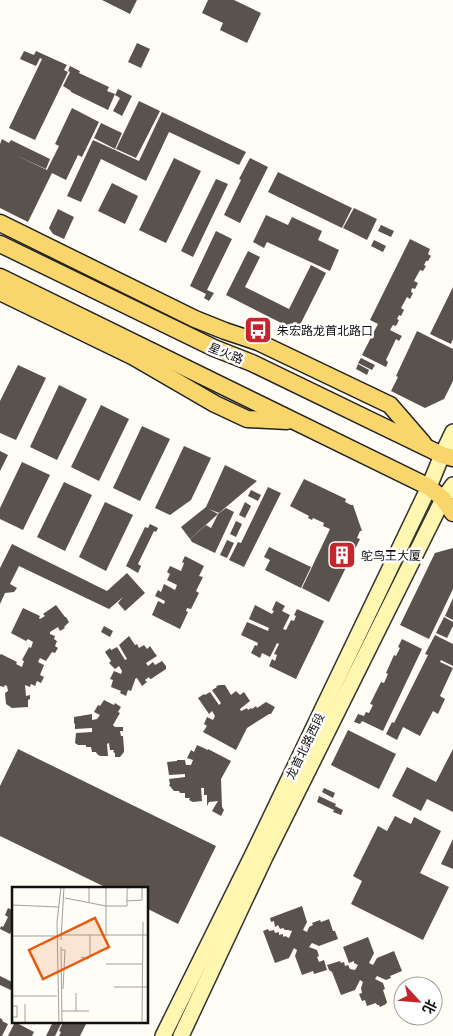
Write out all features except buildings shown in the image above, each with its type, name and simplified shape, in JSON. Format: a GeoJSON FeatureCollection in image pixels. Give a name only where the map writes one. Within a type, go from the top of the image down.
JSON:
{"type":"FeatureCollection","features":[{"type":"Feature","properties":{"kind":"main road"},"geometry":{"type":"LineString","coordinates":[[0,223],[195,319],[258,342],[390,405],[441,454]]}},
{"type":"Feature","properties":{"kind":"main road","name":"星火路"},"geometry":{"type":"LineString","coordinates":[[0,244],[163,324],[214,348],[252,363],[441,454]]}},
{"type":"Feature","properties":{"kind":"main road"},"geometry":{"type":"LineString","coordinates":[[52,269],[60,252]]}},
{"type":"Feature","properties":{"kind":"main road"},"geometry":{"type":"LineString","coordinates":[[0,277],[429,487],[448,501],[453,513]]}},
{"type":"Feature","properties":{"kind":"main road"},"geometry":{"type":"LineString","coordinates":[[0,292],[134,357],[216,404],[247,419],[295,422]]}},
{"type":"Feature","properties":{"kind":"main road"},"geometry":{"type":"LineString","coordinates":[[163,324],[234,334]]}},
{"type":"Feature","properties":{"kind":"street","name":"龙首北路西段"},"geometry":{"type":"LineString","coordinates":[[163,1036],[254,852],[429,487],[441,454],[453,432]]}},
{"type":"Feature","properties":{"kind":"street","name":"龙首北路西段"},"geometry":{"type":"LineString","coordinates":[[181,1036],[269,848],[448,501],[453,485]]}},
{"type":"Feature","properties":{"kind":"place","name":"朱宏路龙首北路口"},"geometry":{"type":"Point","coordinates":[258,330]}},
{"type":"Feature","properties":{"kind":"place","name":"鸵鸟王大厦"},"geometry":{"type":"Point","coordinates":[342,555]}}]}
